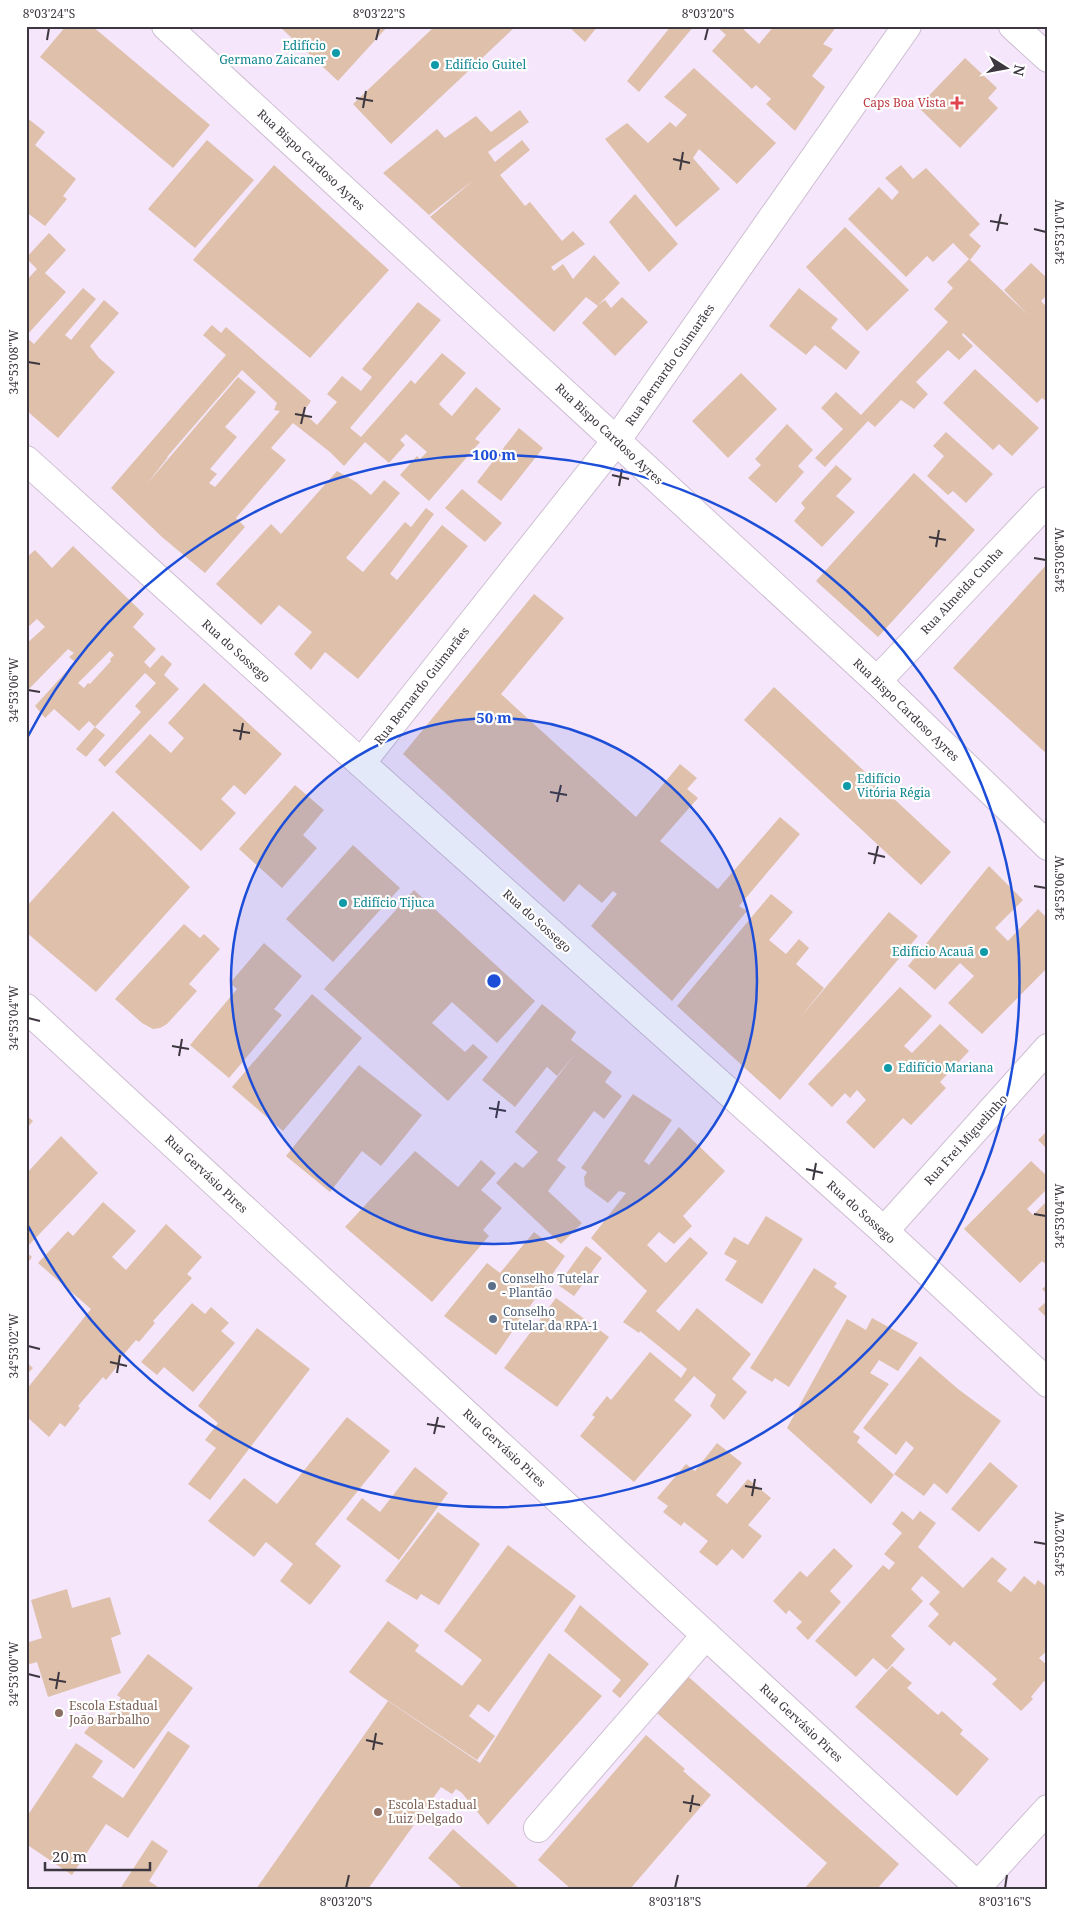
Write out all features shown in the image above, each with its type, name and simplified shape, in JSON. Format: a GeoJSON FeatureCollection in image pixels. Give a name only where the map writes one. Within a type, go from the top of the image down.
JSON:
{"type":"FeatureCollection","features":[{"type":"Feature","properties":{"kind":"street","name":"Rua Bispo Cardoso Ayres"},"geometry":{"type":"LineString","coordinates":[[166,26],[877,681],[1048,846]]}},
{"type":"Feature","properties":{"kind":"street","name":"Rua Bernardo Guimarães"},"geometry":{"type":"LineString","coordinates":[[361,763],[616,441],[907,26]]}},
{"type":"Feature","properties":{"kind":"street"},"geometry":{"type":"LineString","coordinates":[[1013,26],[1048,58]]}},
{"type":"Feature","properties":{"kind":"street","name":"Rua do Sossego"},"geometry":{"type":"LineString","coordinates":[[26,460],[884,1232],[1048,1383]]}},
{"type":"Feature","properties":{"kind":"street","name":"Rua Almeida Cunha"},"geometry":{"type":"LineString","coordinates":[[877,681],[1048,501]]}},
{"type":"Feature","properties":{"kind":"street","name":"Rua Gervásio Pires"},"geometry":{"type":"LineString","coordinates":[[26,1008],[978,1888]]}},
{"type":"Feature","properties":{"kind":"street","name":"Rua Frei Miguelinho"},"geometry":{"type":"LineString","coordinates":[[884,1232],[1048,1048]]}},
{"type":"Feature","properties":{"kind":"street"},"geometry":{"type":"LineString","coordinates":[[538,1828],[706,1635]]}},
{"type":"Feature","properties":{"kind":"street"},"geometry":{"type":"LineString","coordinates":[[978,1888],[1048,1809]]}},
{"type":"Feature","properties":{"kind":"building"},"geometry":{"type":"Polygon","coordinates":[[[66,26],[92,26],[210,125],[173,168],[40,57],[66,26]]]}},
{"type":"Feature","properties":{"kind":"building","name":"Edifício Germano Zaicaner"},"geometry":{"type":"Polygon","coordinates":[[[279,26],[388,26],[338,81],[279,26]]]}},
{"type":"Feature","properties":{"kind":"building","name":"Edifício Guitel"},"geometry":{"type":"Polygon","coordinates":[[[435,26],[516,26],[391,144],[353,104],[435,26]]]}},
{"type":"Feature","properties":{"kind":"building"},"geometry":{"type":"Polygon","coordinates":[[[568,26],[598,26],[585,42],[568,26]]]}},
{"type":"Feature","properties":{"kind":"building"},"geometry":{"type":"Polygon","coordinates":[[[671,26],[694,26],[639,92],[627,81],[671,26]]]}},
{"type":"Feature","properties":{"kind":"building"},"geometry":{"type":"Polygon","coordinates":[[[716,26],[740,26],[759,44],[774,26],[837,26],[823,44],[833,49],[812,76],[825,87],[795,131],[766,104],[771,99],[756,85],[752,89],[712,51],[726,35],[716,26]]]}},
{"type":"Feature","properties":{"kind":"building","name":"Caps Boa Vista"},"geometry":{"type":"Polygon","coordinates":[[[965,58],[997,88],[988,98],[998,108],[960,148],[918,107],[965,58]]]}},
{"type":"Feature","properties":{"kind":"building"},"geometry":{"type":"Polygon","coordinates":[[[694,68],[776,143],[737,184],[699,149],[693,158],[720,189],[676,227],[605,139],[627,123],[648,143],[670,122],[676,127],[687,115],[664,97],[694,68]]]}},
{"type":"Feature","properties":{"kind":"building"},"geometry":{"type":"Polygon","coordinates":[[[520,110],[529,122],[488,152],[495,162],[522,140],[530,150],[500,175],[525,206],[530,202],[562,241],[573,231],[585,244],[551,267],[554,271],[563,264],[573,279],[594,255],[620,283],[598,305],[605,300],[611,308],[622,297],[648,322],[615,356],[582,323],[598,306],[586,297],[554,332],[430,217],[475,179],[429,215],[383,173],[437,129],[445,138],[476,116],[491,132],[520,110]]]}},
{"type":"Feature","properties":{"kind":"building"},"geometry":{"type":"Polygon","coordinates":[[[26,117],[45,132],[35,145],[76,179],[63,196],[67,199],[45,226],[26,212],[26,117]]]}},
{"type":"Feature","properties":{"kind":"building"},"geometry":{"type":"Polygon","coordinates":[[[207,140],[254,180],[195,248],[148,209],[207,140]]]}},
{"type":"Feature","properties":{"kind":"building"},"geometry":{"type":"Polygon","coordinates":[[[274,165],[389,270],[310,358],[193,260],[274,165]]]}},
{"type":"Feature","properties":{"kind":"building"},"geometry":{"type":"Polygon","coordinates":[[[901,165],[913,179],[926,168],[980,224],[969,235],[981,246],[970,260],[953,243],[933,262],[927,256],[906,277],[848,219],[879,187],[892,200],[899,192],[885,178],[901,165]]]}},
{"type":"Feature","properties":{"kind":"building"},"geometry":{"type":"Polygon","coordinates":[[[635,194],[678,244],[649,272],[609,222],[635,194]]]}},
{"type":"Feature","properties":{"kind":"building"},"geometry":{"type":"Polygon","coordinates":[[[845,227],[909,290],[867,331],[806,267],[845,227]]]}},
{"type":"Feature","properties":{"kind":"building"},"geometry":{"type":"Polygon","coordinates":[[[49,233],[66,250],[45,273],[66,292],[26,336],[26,281],[37,269],[26,258],[49,233]]]}},
{"type":"Feature","properties":{"kind":"building"},"geometry":{"type":"Polygon","coordinates":[[[969,259],[1028,315],[1004,290],[1031,263],[1048,279],[1048,294],[1041,301],[1048,308],[1048,403],[1042,398],[1037,403],[963,333],[962,335],[973,346],[959,360],[948,350],[916,382],[928,394],[914,409],[901,400],[875,427],[868,421],[825,467],[815,458],[843,429],[821,408],[836,392],[861,415],[948,322],[934,309],[953,288],[947,282],[969,259]]]}},
{"type":"Feature","properties":{"kind":"building"},"geometry":{"type":"Polygon","coordinates":[[[83,288],[96,299],[65,335],[71,340],[104,300],[119,313],[90,346],[99,358],[115,372],[58,438],[26,410],[26,337],[34,344],[83,288]]]}},
{"type":"Feature","properties":{"kind":"building"},"geometry":{"type":"Polygon","coordinates":[[[799,288],[838,319],[831,328],[860,352],[846,370],[815,345],[806,355],[769,326],[799,288]]]}},
{"type":"Feature","properties":{"kind":"building"},"geometry":{"type":"Polygon","coordinates":[[[418,302],[441,320],[350,428],[361,437],[411,380],[415,384],[442,353],[466,373],[439,404],[445,410],[452,416],[476,387],[501,409],[475,439],[480,442],[429,501],[400,475],[417,456],[420,459],[427,452],[406,434],[400,440],[405,445],[389,463],[365,442],[344,466],[330,452],[293,423],[271,448],[286,460],[236,518],[245,527],[205,573],[162,537],[111,488],[226,355],[203,335],[212,325],[221,333],[226,327],[311,401],[303,412],[317,425],[337,402],[327,394],[342,376],[361,391],[372,377],[362,369],[418,302]],[[242,370],[167,457],[146,485],[238,377],[256,392],[225,427],[237,437],[210,469],[217,474],[209,483],[215,487],[280,411],[274,410],[277,403],[242,370]]]}},
{"type":"Feature","properties":{"kind":"building"},"geometry":{"type":"Polygon","coordinates":[[[975,369],[1039,428],[1012,456],[999,444],[993,450],[943,403],[975,369]]]}},
{"type":"Feature","properties":{"kind":"building"},"geometry":{"type":"Polygon","coordinates":[[[741,373],[777,409],[728,458],[692,421],[741,373]]]}},
{"type":"Feature","properties":{"kind":"building"},"geometry":{"type":"Polygon","coordinates":[[[787,424],[813,450],[798,466],[804,472],[776,503],[748,478],[761,465],[755,459],[787,424]]]}},
{"type":"Feature","properties":{"kind":"building"},"geometry":{"type":"Polygon","coordinates":[[[519,428],[543,448],[501,501],[477,482],[519,428]]]}},
{"type":"Feature","properties":{"kind":"building"},"geometry":{"type":"Polygon","coordinates":[[[946,432],[993,474],[966,503],[953,491],[948,495],[927,476],[944,456],[933,446],[946,432]]]}},
{"type":"Feature","properties":{"kind":"building"},"geometry":{"type":"Polygon","coordinates":[[[836,465],[852,479],[836,496],[855,512],[822,547],[794,521],[805,508],[801,503],[836,465]]]}},
{"type":"Feature","properties":{"kind":"building"},"geometry":{"type":"Polygon","coordinates":[[[337,471],[356,482],[371,495],[384,480],[400,493],[346,558],[363,572],[405,522],[411,527],[426,508],[434,514],[390,574],[397,580],[442,525],[468,546],[358,679],[325,652],[311,670],[294,654],[312,632],[279,605],[261,625],[216,584],[271,524],[281,534],[337,471]]]}},
{"type":"Feature","properties":{"kind":"building"},"geometry":{"type":"Polygon","coordinates":[[[914,473],[975,530],[878,637],[816,581],[914,473]]]}},
{"type":"Feature","properties":{"kind":"building"},"geometry":{"type":"Polygon","coordinates":[[[462,489],[502,523],[485,542],[445,508],[462,489]]]}},
{"type":"Feature","properties":{"kind":"building"},"geometry":{"type":"Polygon","coordinates":[[[73,546],[144,614],[133,627],[156,649],[144,662],[150,668],[162,655],[172,664],[164,675],[179,689],[105,767],[98,760],[141,712],[135,706],[156,683],[145,673],[95,727],[89,721],[79,731],[54,709],[45,718],[35,706],[75,662],[69,657],[74,653],[68,649],[26,692],[26,644],[45,627],[37,619],[26,629],[26,558],[35,550],[52,568],[73,546]],[[110,651],[78,683],[84,688],[88,683],[90,684],[111,661],[110,659],[114,655],[110,651]]]}},
{"type":"Feature","properties":{"kind":"building"},"geometry":{"type":"Polygon","coordinates":[[[1048,563],[1048,755],[953,668],[1048,563]]]}},
{"type":"Feature","properties":{"kind":"building"},"geometry":{"type":"Polygon","coordinates":[[[534,594],[564,618],[501,694],[636,817],[680,764],[697,778],[687,789],[698,798],[660,841],[718,889],[780,817],[800,834],[739,906],[747,911],[672,1001],[591,926],[617,894],[613,891],[602,903],[579,884],[564,902],[403,754],[534,594]]]}},
{"type":"Feature","properties":{"kind":"building"},"geometry":{"type":"Polygon","coordinates":[[[204,683],[282,754],[245,795],[234,785],[221,799],[236,813],[201,851],[115,772],[150,734],[171,753],[184,738],[168,723],[204,683]]]}},
{"type":"Feature","properties":{"kind":"building","name":"Edifício Vitória Régia"},"geometry":{"type":"Polygon","coordinates":[[[774,687],[951,852],[921,885],[744,720],[774,687]]]}},
{"type":"Feature","properties":{"kind":"building"},"geometry":{"type":"Polygon","coordinates":[[[95,727],[105,735],[86,757],[76,749],[95,727]]]}},
{"type":"Feature","properties":{"kind":"building"},"geometry":{"type":"Polygon","coordinates":[[[295,785],[324,810],[303,835],[317,848],[282,888],[239,849],[295,785]]]}},
{"type":"Feature","properties":{"kind":"building"},"geometry":{"type":"Polygon","coordinates":[[[113,811],[190,887],[96,992],[26,932],[26,907],[113,811]]]}},
{"type":"Feature","properties":{"kind":"building","name":"Edifício Tijuca"},"geometry":{"type":"Polygon","coordinates":[[[353,845],[400,888],[333,962],[286,919],[353,845]]]}},
{"type":"Feature","properties":{"kind":"building","name":"Edifício Acauã"},"geometry":{"type":"Polygon","coordinates":[[[989,866],[1023,900],[995,928],[1008,941],[1038,909],[1048,919],[1048,967],[982,1034],[948,1003],[974,976],[960,963],[935,990],[908,966],[989,866]]]}},
{"type":"Feature","properties":{"kind":"building"},"geometry":{"type":"Polygon","coordinates":[[[414,890],[535,1001],[497,1043],[452,1002],[432,1023],[465,1052],[473,1044],[488,1057],[448,1101],[324,989],[414,890]]]}},
{"type":"Feature","properties":{"kind":"building"},"geometry":{"type":"Polygon","coordinates":[[[771,894],[793,912],[769,940],[786,954],[799,939],[809,948],[796,964],[824,988],[799,1019],[889,912],[918,936],[780,1100],[677,1006],[771,894]]]}},
{"type":"Feature","properties":{"kind":"building"},"geometry":{"type":"Polygon","coordinates":[[[184,924],[200,938],[204,934],[220,949],[189,984],[197,991],[167,1024],[153,1029],[142,1023],[115,999],[184,924]]]}},
{"type":"Feature","properties":{"kind":"building"},"geometry":{"type":"Polygon","coordinates":[[[264,943],[302,976],[274,1009],[282,1015],[229,1078],[190,1045],[237,989],[230,983],[264,943]]]}},
{"type":"Feature","properties":{"kind":"building","name":"Edifício Mariana"},"geometry":{"type":"Polygon","coordinates":[[[900,987],[932,1016],[904,1046],[912,1053],[940,1024],[969,1051],[940,1082],[946,1088],[911,1125],[903,1118],[874,1149],[846,1122],[866,1100],[857,1090],[850,1098],[845,1093],[832,1107],[808,1084],[900,987]]]}},
{"type":"Feature","properties":{"kind":"building"},"geometry":{"type":"Polygon","coordinates":[[[312,994],[362,1038],[283,1131],[232,1087],[312,994]]]}},
{"type":"Feature","properties":{"kind":"building"},"geometry":{"type":"Polygon","coordinates":[[[542,1004],[576,1032],[571,1040],[612,1072],[605,1082],[622,1096],[604,1119],[594,1111],[557,1160],[566,1167],[548,1191],[582,1223],[561,1244],[496,1183],[515,1162],[523,1168],[538,1152],[515,1132],[575,1054],[557,1076],[547,1067],[515,1107],[482,1080],[542,1004]]]}},
{"type":"Feature","properties":{"kind":"building"},"geometry":{"type":"Polygon","coordinates":[[[359,1065],[422,1115],[381,1166],[362,1151],[330,1192],[286,1156],[359,1065]]]}},
{"type":"Feature","properties":{"kind":"building"},"geometry":{"type":"Polygon","coordinates":[[[633,1094],[672,1120],[644,1161],[649,1165],[679,1127],[725,1171],[683,1216],[692,1226],[674,1244],[659,1232],[647,1245],[666,1263],[690,1237],[708,1253],[656,1311],[679,1331],[697,1308],[751,1354],[732,1379],[747,1392],[724,1420],[710,1406],[716,1395],[694,1376],[674,1400],[692,1415],[634,1482],[580,1436],[595,1417],[592,1415],[607,1396],[611,1400],[650,1352],[681,1378],[687,1369],[640,1331],[639,1333],[623,1322],[647,1291],[591,1238],[626,1193],[619,1191],[608,1203],[585,1186],[584,1177],[587,1172],[581,1168],[633,1094]]]}},
{"type":"Feature","properties":{"kind":"building"},"geometry":{"type":"Polygon","coordinates":[[[26,1115],[33,1121],[26,1129],[26,1115]]]}},
{"type":"Feature","properties":{"kind":"building"},"geometry":{"type":"Polygon","coordinates":[[[1048,1130],[1048,1150],[1038,1140],[1048,1130]]]}},
{"type":"Feature","properties":{"kind":"building"},"geometry":{"type":"Polygon","coordinates":[[[61,1136],[98,1173],[26,1248],[26,1174],[61,1136]]]}},
{"type":"Feature","properties":{"kind":"building"},"geometry":{"type":"Polygon","coordinates":[[[415,1151],[458,1187],[481,1160],[496,1173],[481,1190],[502,1208],[483,1230],[489,1236],[432,1302],[345,1227],[415,1151]]]}},
{"type":"Feature","properties":{"kind":"building"},"geometry":{"type":"Polygon","coordinates":[[[1031,1161],[1048,1177],[1048,1188],[1027,1209],[1033,1215],[1048,1200],[1048,1266],[1042,1261],[1020,1283],[964,1229],[1031,1161]]]}},
{"type":"Feature","properties":{"kind":"building"},"geometry":{"type":"Polygon","coordinates":[[[103,1202],[136,1231],[112,1257],[126,1270],[166,1224],[202,1257],[187,1274],[192,1278],[153,1321],[155,1323],[139,1342],[136,1340],[118,1361],[120,1363],[106,1380],[103,1377],[78,1406],[80,1408],[65,1427],[60,1423],[49,1437],[26,1416],[26,1390],[91,1309],[38,1263],[68,1231],[73,1236],[103,1202]]]}},
{"type":"Feature","properties":{"kind":"building"},"geometry":{"type":"Polygon","coordinates":[[[766,1216],[803,1239],[762,1304],[725,1280],[737,1261],[724,1254],[734,1237],[748,1245],[766,1216]]]}},
{"type":"Feature","properties":{"kind":"building"},"geometry":{"type":"Polygon","coordinates":[[[534,1232],[565,1256],[496,1355],[444,1316],[487,1263],[500,1273],[534,1232]]]}},
{"type":"Feature","properties":{"kind":"building"},"geometry":{"type":"Polygon","coordinates":[[[586,1246],[602,1258],[574,1296],[558,1285],[586,1246]]]}},
{"type":"Feature","properties":{"kind":"building"},"geometry":{"type":"Polygon","coordinates":[[[26,1252],[32,1257],[26,1265],[26,1252]]]}},
{"type":"Feature","properties":{"kind":"building"},"geometry":{"type":"Polygon","coordinates":[[[814,1268],[837,1283],[834,1287],[847,1296],[789,1387],[775,1378],[772,1382],[750,1368],[814,1268]]]}},
{"type":"Feature","properties":{"kind":"building"},"geometry":{"type":"Polygon","coordinates":[[[1048,1284],[1048,1295],[1042,1289],[1048,1284]]]}},
{"type":"Feature","properties":{"kind":"building"},"geometry":{"type":"Polygon","coordinates":[[[556,1298],[609,1337],[557,1407],[504,1368],[556,1298]]]}},
{"type":"Feature","properties":{"kind":"building"},"geometry":{"type":"Polygon","coordinates":[[[1048,1300],[1048,1319],[1038,1309],[1048,1300]]]}},
{"type":"Feature","properties":{"kind":"building"},"geometry":{"type":"Polygon","coordinates":[[[192,1303],[205,1314],[211,1307],[229,1323],[221,1331],[235,1343],[193,1392],[164,1367],[157,1375],[141,1362],[192,1303]]]}},
{"type":"Feature","properties":{"kind":"building"},"geometry":{"type":"Polygon","coordinates":[[[872,1318],[918,1343],[898,1371],[879,1360],[870,1373],[889,1384],[853,1432],[860,1437],[857,1442],[894,1475],[871,1504],[787,1428],[847,1319],[866,1330],[872,1318]]]}},
{"type":"Feature","properties":{"kind":"building"},"geometry":{"type":"Polygon","coordinates":[[[257,1328],[310,1369],[210,1500],[188,1484],[216,1448],[205,1440],[218,1423],[198,1406],[257,1328]]]}},
{"type":"Feature","properties":{"kind":"building"},"geometry":{"type":"Polygon","coordinates":[[[920,1356],[958,1389],[1001,1421],[947,1494],[934,1483],[924,1496],[894,1474],[914,1448],[906,1441],[896,1455],[863,1428],[920,1356]]]}},
{"type":"Feature","properties":{"kind":"building"},"geometry":{"type":"Polygon","coordinates":[[[26,1362],[33,1368],[26,1375],[26,1362]]]}},
{"type":"Feature","properties":{"kind":"building"},"geometry":{"type":"Polygon","coordinates":[[[347,1417],[390,1451],[315,1544],[341,1566],[310,1605],[280,1581],[293,1564],[266,1542],[254,1557],[208,1521],[244,1478],[277,1504],[347,1417]]]}},
{"type":"Feature","properties":{"kind":"building"},"geometry":{"type":"Polygon","coordinates":[[[717,1443],[742,1463],[716,1495],[727,1504],[748,1479],[771,1498],[748,1525],[762,1536],[743,1559],[732,1549],[717,1566],[699,1552],[708,1541],[684,1522],[681,1526],[663,1512],[668,1506],[657,1498],[686,1464],[695,1471],[717,1443]]]}},
{"type":"Feature","properties":{"kind":"building"},"geometry":{"type":"Polygon","coordinates":[[[990,1462],[1018,1486],[979,1532],[951,1509],[990,1462]]]}},
{"type":"Feature","properties":{"kind":"building"},"geometry":{"type":"Polygon","coordinates":[[[415,1467],[448,1493],[399,1560],[346,1519],[362,1498],[380,1512],[415,1467]]]}},
{"type":"Feature","properties":{"kind":"building"},"geometry":{"type":"Polygon","coordinates":[[[902,1511],[913,1520],[920,1511],[936,1523],[918,1547],[963,1588],[992,1557],[1007,1569],[997,1581],[1011,1592],[1024,1576],[1035,1585],[1038,1580],[1048,1588],[1048,1650],[1039,1658],[1048,1666],[1048,1685],[1044,1681],[1031,1697],[1033,1699],[1021,1711],[992,1684],[997,1679],[954,1641],[950,1646],[928,1626],[939,1614],[929,1604],[940,1592],[922,1576],[911,1589],[923,1601],[891,1636],[905,1649],[887,1670],[873,1658],[856,1677],[815,1641],[883,1565],[889,1570],[895,1563],[884,1554],[902,1533],[892,1524],[902,1511]]]}},
{"type":"Feature","properties":{"kind":"building"},"geometry":{"type":"Polygon","coordinates":[[[438,1512],[480,1544],[439,1605],[421,1594],[417,1600],[385,1581],[438,1512]]]}},
{"type":"Feature","properties":{"kind":"building"},"geometry":{"type":"Polygon","coordinates":[[[508,1545],[576,1596],[489,1712],[478,1704],[469,1716],[495,1736],[477,1760],[381,1696],[349,1672],[388,1621],[419,1645],[415,1651],[462,1686],[482,1660],[444,1631],[508,1545]]]}},
{"type":"Feature","properties":{"kind":"building"},"geometry":{"type":"Polygon","coordinates":[[[834,1548],[853,1566],[830,1591],[841,1602],[808,1640],[796,1628],[802,1622],[789,1610],[786,1614],[773,1601],[800,1571],[807,1577],[834,1548]]]}},
{"type":"Feature","properties":{"kind":"building"},"geometry":{"type":"Polygon","coordinates":[[[67,1589],[72,1608],[110,1597],[121,1634],[111,1638],[121,1673],[48,1697],[37,1662],[26,1665],[26,1643],[42,1638],[31,1600],[67,1589]]]}},
{"type":"Feature","properties":{"kind":"building"},"geometry":{"type":"Polygon","coordinates":[[[580,1605],[649,1664],[620,1698],[612,1691],[621,1680],[564,1631],[580,1605]]]}},
{"type":"Feature","properties":{"kind":"building","name":"Escola Estadual Luiz Delgado"},"geometry":{"type":"Polygon","coordinates":[[[549,1653],[602,1696],[488,1825],[462,1793],[456,1789],[452,1794],[441,1787],[368,1889],[256,1889],[388,1701],[480,1763],[549,1653]]]}},
{"type":"Feature","properties":{"kind":"building"},"geometry":{"type":"Polygon","coordinates":[[[148,1654],[193,1688],[134,1769],[84,1733],[100,1713],[107,1717],[121,1698],[117,1695],[148,1654]]]}},
{"type":"Feature","properties":{"kind":"building"},"geometry":{"type":"Polygon","coordinates":[[[892,1666],[912,1683],[907,1688],[938,1715],[942,1711],[963,1730],[960,1734],[989,1759],[957,1796],[855,1707],[892,1666]]]}},
{"type":"Feature","properties":{"kind":"building"},"geometry":{"type":"Polygon","coordinates":[[[682,1671],[899,1864],[877,1889],[804,1889],[827,1863],[650,1707],[682,1671]]]}},
{"type":"Feature","properties":{"kind":"building"},"geometry":{"type":"Polygon","coordinates":[[[168,1731],[190,1746],[128,1838],[106,1824],[72,1875],[26,1844],[26,1818],[76,1743],[103,1761],[92,1777],[123,1798],[168,1731]]]}},
{"type":"Feature","properties":{"kind":"building"},"geometry":{"type":"Polygon","coordinates":[[[646,1735],[711,1795],[630,1889],[571,1889],[538,1860],[646,1735]]]}},
{"type":"Feature","properties":{"kind":"building"},"geometry":{"type":"Polygon","coordinates":[[[453,1829],[520,1889],[463,1889],[428,1858],[453,1829]]]}},
{"type":"Feature","properties":{"kind":"building"},"geometry":{"type":"Polygon","coordinates":[[[152,1840],[168,1851],[149,1881],[161,1889],[120,1889],[152,1840]]]}},
{"type":"Feature","properties":{"kind":"place","name":"Edifício Germano Zaicaner"},"geometry":{"type":"Point","coordinates":[336,53]}},
{"type":"Feature","properties":{"kind":"place","name":"Edifício Guitel"},"geometry":{"type":"Point","coordinates":[435,65]}},
{"type":"Feature","properties":{"kind":"place","name":"Caps Boa Vista"},"geometry":{"type":"Point","coordinates":[957,103]}},
{"type":"Feature","properties":{"kind":"place","name":"Edifício Vitória Régia"},"geometry":{"type":"Point","coordinates":[847,786]}},
{"type":"Feature","properties":{"kind":"place","name":"Edifício Tijuca"},"geometry":{"type":"Point","coordinates":[343,903]}},
{"type":"Feature","properties":{"kind":"place","name":"Edifício Acauã"},"geometry":{"type":"Point","coordinates":[984,952]}},
{"type":"Feature","properties":{"kind":"place","name":"Edifício Mariana"},"geometry":{"type":"Point","coordinates":[888,1068]}},
{"type":"Feature","properties":{"kind":"place","name":"Conselho Tutelar - Plantão"},"geometry":{"type":"Point","coordinates":[492,1286]}},
{"type":"Feature","properties":{"kind":"place","name":"Conselho Tutelar da RPA-1"},"geometry":{"type":"Point","coordinates":[493,1319]}},
{"type":"Feature","properties":{"kind":"place","name":"Escola Estadual João Barbalho"},"geometry":{"type":"Point","coordinates":[59,1713]}},
{"type":"Feature","properties":{"kind":"place","name":"Escola Estadual Luiz Delgado"},"geometry":{"type":"Point","coordinates":[378,1812]}}]}
